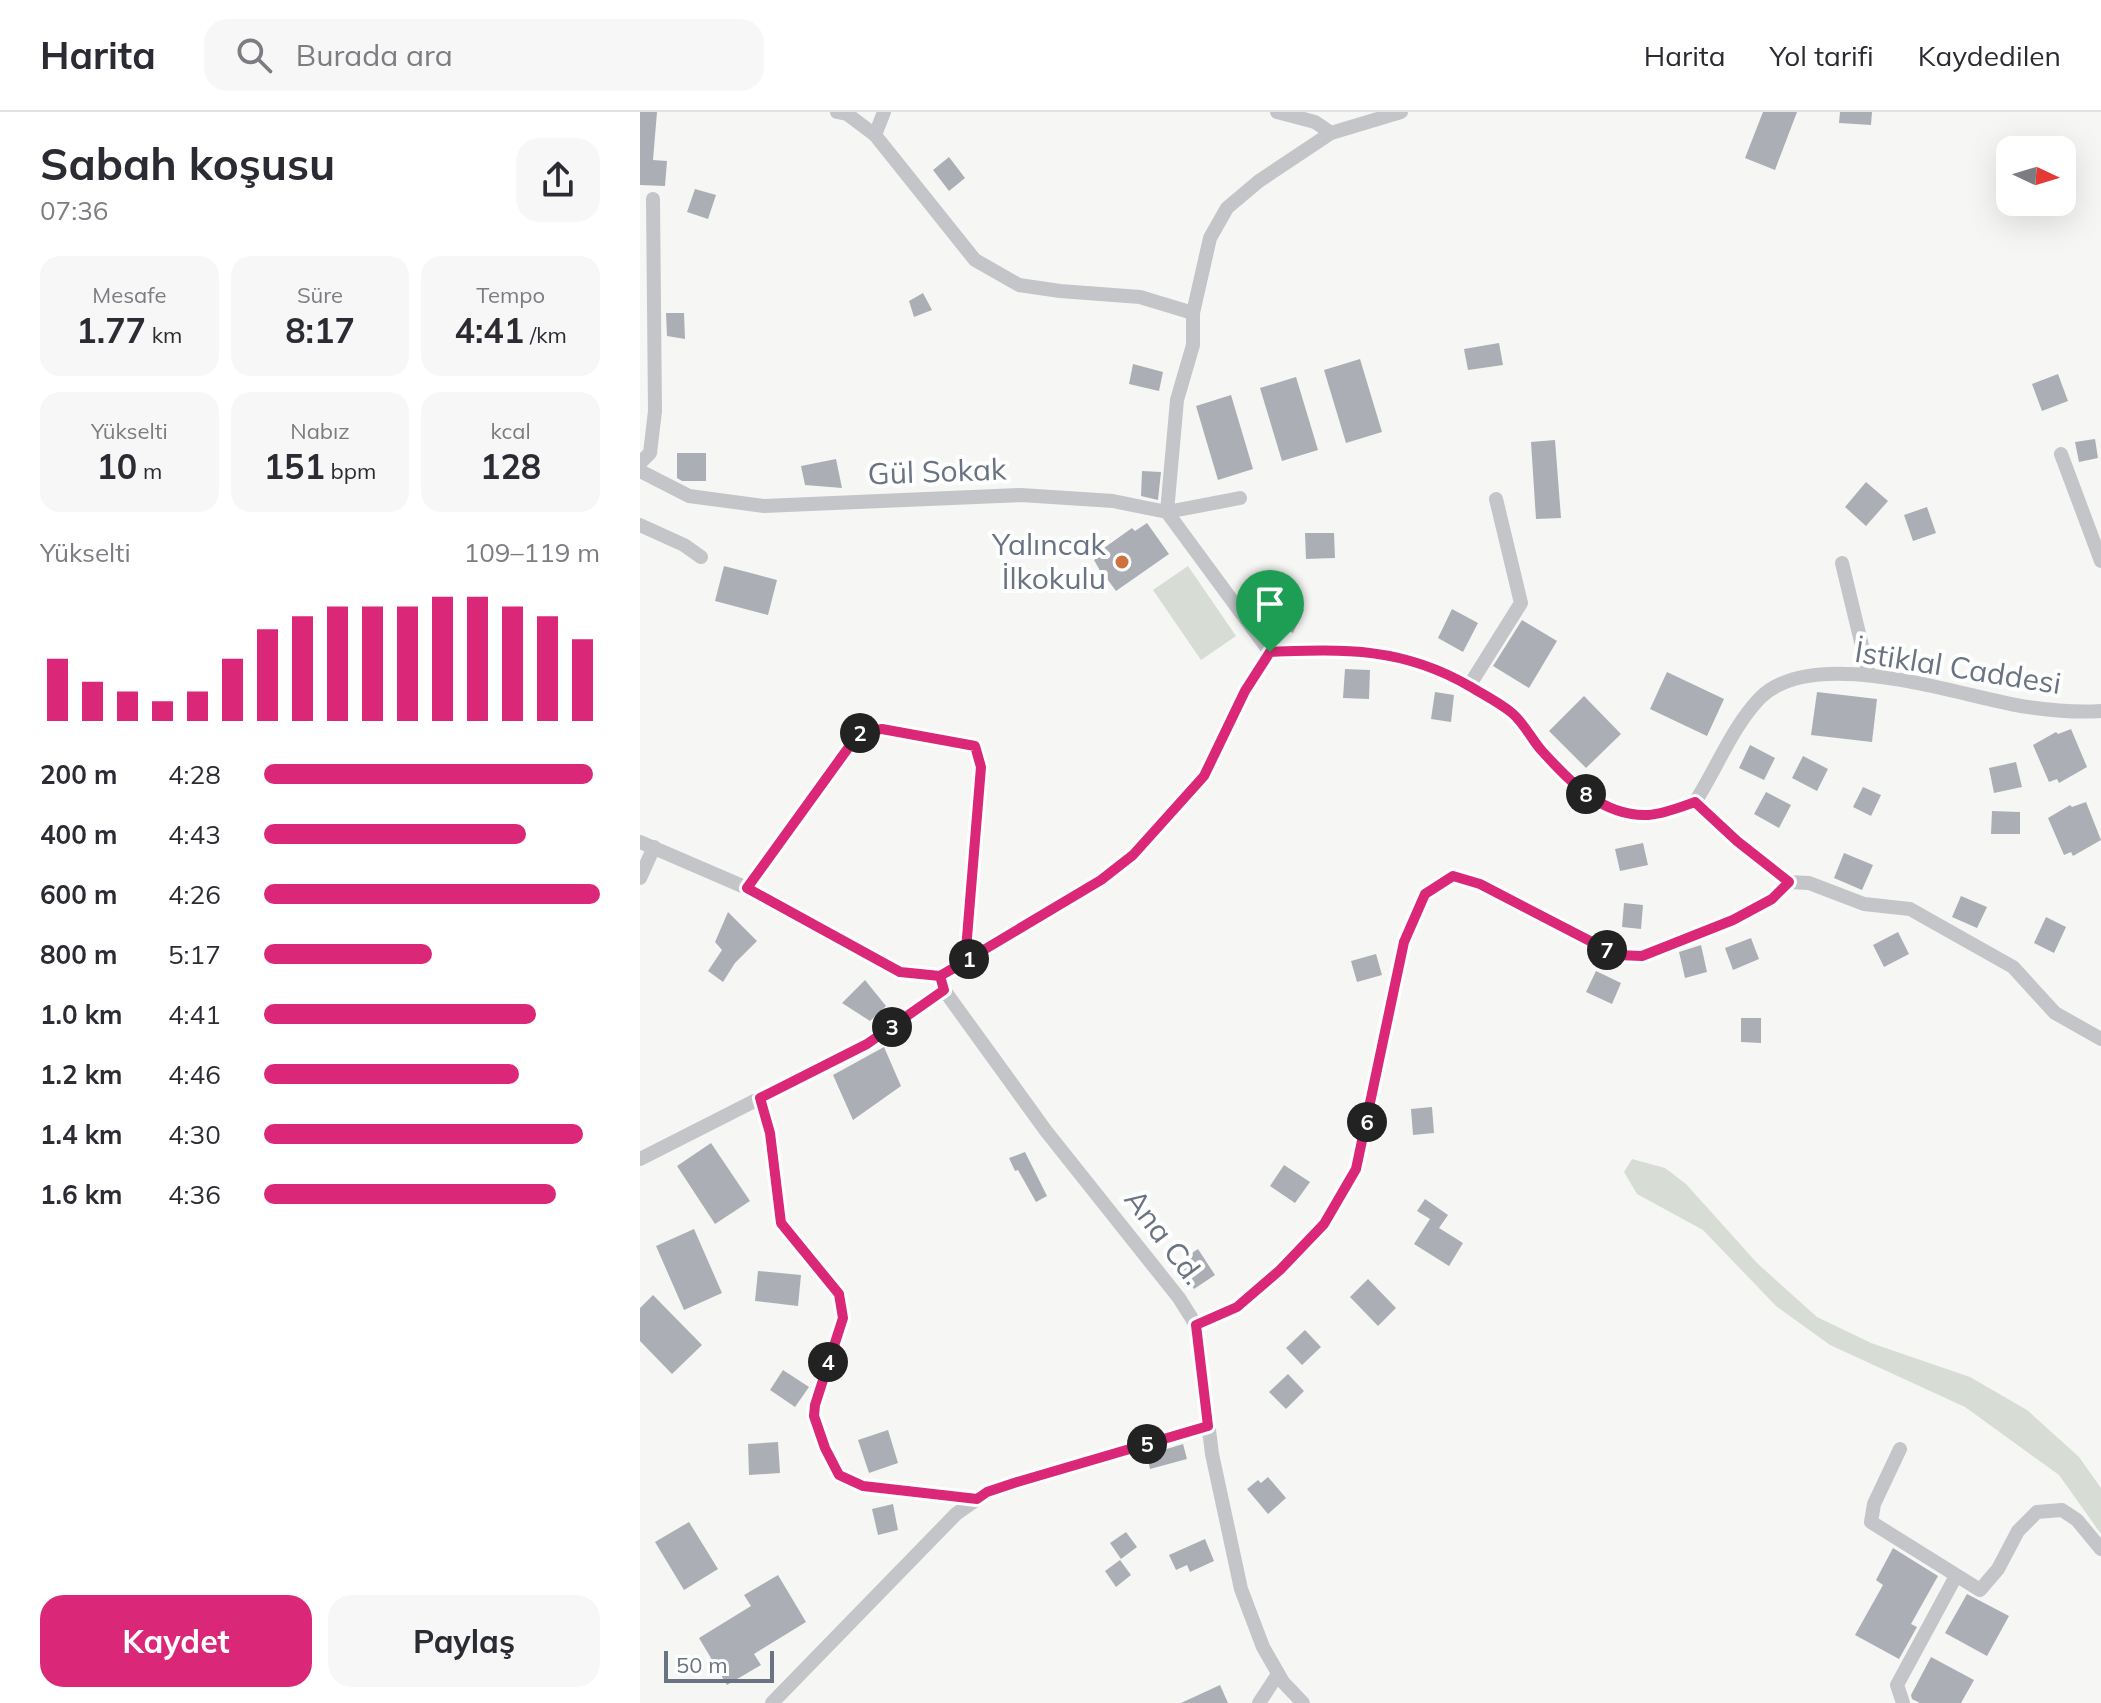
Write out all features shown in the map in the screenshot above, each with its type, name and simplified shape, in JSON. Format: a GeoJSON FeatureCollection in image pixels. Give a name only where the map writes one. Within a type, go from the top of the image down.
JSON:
{"type":"FeatureCollection","features":[{"type":"Feature","properties":{"kind":"street"},"geometry":{"type":"LineString","coordinates":[[837,112],[847,114],[875,135],[975,260],[1008,279],[1019,285],[1060,291],[1140,297],[1193,313]]}},
{"type":"Feature","properties":{"kind":"street"},"geometry":{"type":"LineString","coordinates":[[875,135],[884,112]]}},
{"type":"Feature","properties":{"kind":"street"},"geometry":{"type":"LineString","coordinates":[[1277,112],[1315,122],[1331,133]]}},
{"type":"Feature","properties":{"kind":"street"},"geometry":{"type":"LineString","coordinates":[[1270,652],[1167,512],[1177,400],[1193,345],[1193,313],[1210,238],[1227,208],[1259,181],[1331,133],[1401,112]]}},
{"type":"Feature","properties":{"kind":"street"},"geometry":{"type":"LineString","coordinates":[[640,463],[650,453],[655,411],[653,199]]}},
{"type":"Feature","properties":{"kind":"street"},"geometry":{"type":"LineString","coordinates":[[2061,454],[2101,561]]}},
{"type":"Feature","properties":{"kind":"street","name":"Gül Sokak"},"geometry":{"type":"LineString","coordinates":[[640,471],[689,496],[764,506],[1021,495],[1113,501],[1167,512],[1240,498]]}},
{"type":"Feature","properties":{"kind":"street"},"geometry":{"type":"LineString","coordinates":[[1469,686],[1521,603],[1496,499]]}},
{"type":"Feature","properties":{"kind":"street"},"geometry":{"type":"LineString","coordinates":[[640,525],[684,545],[701,557]]}},
{"type":"Feature","properties":{"kind":"street"},"geometry":{"type":"LineString","coordinates":[[1842,563],[1869,675]]}},
{"type":"Feature","properties":{"kind":"street"},"geometry":{"type":"LineString","coordinates":[[1270,652],[1324,650],[1393,655],[1433,668],[1513,714],[1541,750],[1581,791],[1616,812],[1649,815],[1695,802],[1737,841],[1789,882],[1809,883],[1864,904],[1910,909],[2013,967],[2055,1013],[2101,1039]]}},
{"type":"Feature","properties":{"kind":"street"},"geometry":{"type":"LineString","coordinates":[[640,1159],[867,1044],[965,962],[1101,880],[1133,855],[1204,776],[1245,691],[1270,652]]}},
{"type":"Feature","properties":{"kind":"street","name":"İstiklal Caddesi"},"geometry":{"type":"LineString","coordinates":[[1695,802],[1717,769],[1738,725],[1762,696],[1786,682],[1809,675],[1869,675],[2020,706],[2101,711]]}},
{"type":"Feature","properties":{"kind":"street"},"geometry":{"type":"LineString","coordinates":[[640,878],[647,844],[747,888],[900,972],[942,983]]}},
{"type":"Feature","properties":{"kind":"street"},"geometry":{"type":"LineString","coordinates":[[1196,1325],[1237,1307],[1280,1270],[1324,1224],[1356,1169],[1404,942],[1425,894],[1453,876],[1480,884],[1617,955],[1642,956],[1733,920],[1772,899],[1789,882]]}},
{"type":"Feature","properties":{"kind":"street","name":"Ana Cd."},"geometry":{"type":"LineString","coordinates":[[942,983],[1046,1131],[1179,1298],[1196,1325],[1208,1426],[1241,1589],[1263,1647],[1278,1674],[1303,1703]]}},
{"type":"Feature","properties":{"kind":"street"},"geometry":{"type":"LineString","coordinates":[[760,1098],[770,1133],[781,1223],[839,1294],[843,1318],[814,1416]]}},
{"type":"Feature","properties":{"kind":"street"},"geometry":{"type":"LineString","coordinates":[[772,1703],[956,1514],[987,1492],[1208,1426]]}},
{"type":"Feature","properties":{"kind":"street"},"geometry":{"type":"LineString","coordinates":[[1900,1449],[1874,1504],[1871,1522],[1980,1590],[1998,1569],[2018,1531],[2037,1512],[2062,1510],[2077,1520],[2101,1549]]}},
{"type":"Feature","properties":{"kind":"street"},"geometry":{"type":"LineString","coordinates":[[839,1475],[863,1486],[977,1499]]}},
{"type":"Feature","properties":{"kind":"street"},"geometry":{"type":"LineString","coordinates":[[1903,1703],[1897,1685],[1956,1576]]}},
{"type":"Feature","properties":{"kind":"street"},"geometry":{"type":"LineString","coordinates":[[1259,1703],[1278,1674]]}},
{"type":"Feature","properties":{"kind":"path"},"geometry":{"type":"LineString","coordinates":[[747,888],[859,733],[882,729],[975,746],[981,767],[965,962]]}},
{"type":"Feature","properties":{"kind":"path"},"geometry":{"type":"LineString","coordinates":[[814,1416],[839,1475]]}},
{"type":"Feature","properties":{"kind":"shaded area"},"geometry":{"type":"Polygon","coordinates":[[[1188,566],[1236,636],[1201,660],[1153,590],[1188,566]]]}},
{"type":"Feature","properties":{"kind":"shaded area"},"geometry":{"type":"Polygon","coordinates":[[[1632,1159],[1665,1168],[1686,1184],[1757,1263],[1817,1317],[1871,1343],[1970,1377],[2027,1410],[2079,1457],[2101,1488],[2101,1534],[2059,1475],[1965,1407],[1830,1345],[1776,1306],[1703,1230],[1637,1194],[1624,1172],[1632,1159]]]}},
{"type":"Feature","properties":{"kind":"building"},"geometry":{"type":"Polygon","coordinates":[[[640,112],[657,112],[653,160],[667,161],[665,186],[640,185],[640,112]]]}},
{"type":"Feature","properties":{"kind":"building"},"geometry":{"type":"Polygon","coordinates":[[[1763,112],[1797,112],[1775,170],[1745,158],[1763,112]]]}},
{"type":"Feature","properties":{"kind":"building"},"geometry":{"type":"Polygon","coordinates":[[[1840,112],[1872,112],[1871,125],[1839,123],[1840,112]]]}},
{"type":"Feature","properties":{"kind":"building"},"geometry":{"type":"Polygon","coordinates":[[[949,157],[965,178],[949,191],[933,170],[949,157]]]}},
{"type":"Feature","properties":{"kind":"building"},"geometry":{"type":"Polygon","coordinates":[[[695,189],[716,195],[708,219],[687,212],[695,189]]]}},
{"type":"Feature","properties":{"kind":"building"},"geometry":{"type":"Polygon","coordinates":[[[923,293],[932,310],[914,317],[909,301],[923,293]]]}},
{"type":"Feature","properties":{"kind":"building"},"geometry":{"type":"Polygon","coordinates":[[[666,313],[684,313],[685,339],[667,336],[666,313]]]}},
{"type":"Feature","properties":{"kind":"building"},"geometry":{"type":"Polygon","coordinates":[[[1499,343],[1503,365],[1468,370],[1464,349],[1499,343]]]}},
{"type":"Feature","properties":{"kind":"building"},"geometry":{"type":"Polygon","coordinates":[[[1360,359],[1382,432],[1346,443],[1324,370],[1360,359]]]}},
{"type":"Feature","properties":{"kind":"building"},"geometry":{"type":"Polygon","coordinates":[[[1133,364],[1163,372],[1159,391],[1129,384],[1133,364]]]}},
{"type":"Feature","properties":{"kind":"building"},"geometry":{"type":"Polygon","coordinates":[[[2058,374],[2068,401],[2042,411],[2032,384],[2058,374]]]}},
{"type":"Feature","properties":{"kind":"building"},"geometry":{"type":"Polygon","coordinates":[[[1296,377],[1318,450],[1282,461],[1260,388],[1296,377]]]}},
{"type":"Feature","properties":{"kind":"building"},"geometry":{"type":"Polygon","coordinates":[[[1231,395],[1253,469],[1218,480],[1196,406],[1231,395]]]}},
{"type":"Feature","properties":{"kind":"building"},"geometry":{"type":"Polygon","coordinates":[[[2095,439],[2098,458],[2079,462],[2075,442],[2095,439]]]}},
{"type":"Feature","properties":{"kind":"building"},"geometry":{"type":"Polygon","coordinates":[[[1555,440],[1561,518],[1536,519],[1531,442],[1555,440]]]}},
{"type":"Feature","properties":{"kind":"building"},"geometry":{"type":"Polygon","coordinates":[[[677,453],[706,453],[706,481],[682,481],[677,478],[677,453]]]}},
{"type":"Feature","properties":{"kind":"building"},"geometry":{"type":"Polygon","coordinates":[[[836,459],[842,488],[805,485],[801,466],[836,459]]]}},
{"type":"Feature","properties":{"kind":"building"},"geometry":{"type":"Polygon","coordinates":[[[1142,471],[1161,472],[1158,500],[1141,496],[1142,471]]]}},
{"type":"Feature","properties":{"kind":"building"},"geometry":{"type":"Polygon","coordinates":[[[1866,482],[1888,501],[1866,526],[1845,507],[1866,482]]]}},
{"type":"Feature","properties":{"kind":"building"},"geometry":{"type":"Polygon","coordinates":[[[1927,507],[1936,533],[1913,541],[1904,515],[1927,507]]]}},
{"type":"Feature","properties":{"kind":"building"},"geometry":{"type":"Polygon","coordinates":[[[1147,523],[1169,554],[1116,591],[1094,560],[1107,551],[1104,548],[1132,528],[1135,531],[1147,523]]]}},
{"type":"Feature","properties":{"kind":"building"},"geometry":{"type":"Polygon","coordinates":[[[1305,533],[1334,533],[1335,558],[1306,559],[1305,533]]]}},
{"type":"Feature","properties":{"kind":"building"},"geometry":{"type":"Polygon","coordinates":[[[724,566],[777,580],[768,615],[715,601],[724,566]]]}},
{"type":"Feature","properties":{"kind":"building"},"geometry":{"type":"Polygon","coordinates":[[[1278,598],[1304,610],[1293,633],[1267,621],[1278,598]]]}},
{"type":"Feature","properties":{"kind":"building"},"geometry":{"type":"Polygon","coordinates":[[[1452,609],[1478,623],[1463,652],[1438,638],[1452,609]]]}},
{"type":"Feature","properties":{"kind":"building"},"geometry":{"type":"Polygon","coordinates":[[[1522,620],[1557,641],[1529,688],[1493,666],[1522,620]]]}},
{"type":"Feature","properties":{"kind":"building"},"geometry":{"type":"Polygon","coordinates":[[[1345,669],[1370,670],[1369,699],[1343,698],[1345,669]]]}},
{"type":"Feature","properties":{"kind":"building"},"geometry":{"type":"Polygon","coordinates":[[[1667,672],[1724,699],[1707,736],[1650,709],[1667,672]]]}},
{"type":"Feature","properties":{"kind":"building"},"geometry":{"type":"Polygon","coordinates":[[[1435,692],[1454,695],[1451,722],[1431,719],[1435,692]]]}},
{"type":"Feature","properties":{"kind":"building"},"geometry":{"type":"Polygon","coordinates":[[[1817,692],[1877,699],[1872,742],[1811,735],[1817,692]]]}},
{"type":"Feature","properties":{"kind":"building"},"geometry":{"type":"Polygon","coordinates":[[[1584,696],[1621,734],[1586,768],[1549,731],[1584,696]]]}},
{"type":"Feature","properties":{"kind":"building"},"geometry":{"type":"Polygon","coordinates":[[[2071,729],[2087,767],[2059,783],[2057,779],[2049,782],[2033,745],[2056,732],[2071,729]]]}},
{"type":"Feature","properties":{"kind":"building"},"geometry":{"type":"Polygon","coordinates":[[[1750,745],[1775,758],[1764,780],[1739,768],[1750,745]]]}},
{"type":"Feature","properties":{"kind":"building"},"geometry":{"type":"Polygon","coordinates":[[[1803,756],[1828,769],[1817,791],[1792,778],[1803,756]]]}},
{"type":"Feature","properties":{"kind":"building"},"geometry":{"type":"Polygon","coordinates":[[[2016,762],[2022,787],[1994,793],[1989,768],[2016,762]]]}},
{"type":"Feature","properties":{"kind":"building"},"geometry":{"type":"Polygon","coordinates":[[[1863,787],[1881,795],[1871,816],[1853,807],[1863,787]]]}},
{"type":"Feature","properties":{"kind":"building"},"geometry":{"type":"Polygon","coordinates":[[[1766,792],[1791,805],[1779,828],[1754,814],[1766,792]]]}},
{"type":"Feature","properties":{"kind":"building"},"geometry":{"type":"Polygon","coordinates":[[[2086,802],[2101,840],[2073,856],[2071,852],[2064,855],[2048,818],[2070,805],[2086,802]]]}},
{"type":"Feature","properties":{"kind":"building"},"geometry":{"type":"Polygon","coordinates":[[[1992,811],[2020,812],[2020,834],[1991,834],[1992,811]]]}},
{"type":"Feature","properties":{"kind":"building"},"geometry":{"type":"Polygon","coordinates":[[[1643,843],[1648,865],[1620,871],[1615,849],[1643,843]]]}},
{"type":"Feature","properties":{"kind":"building"},"geometry":{"type":"Polygon","coordinates":[[[1844,853],[1873,865],[1862,890],[1834,878],[1844,853]]]}},
{"type":"Feature","properties":{"kind":"building"},"geometry":{"type":"Polygon","coordinates":[[[1961,896],[1987,907],[1977,928],[1952,917],[1961,896]]]}},
{"type":"Feature","properties":{"kind":"building"},"geometry":{"type":"Polygon","coordinates":[[[1624,903],[1643,905],[1641,929],[1622,927],[1624,903]]]}},
{"type":"Feature","properties":{"kind":"building"},"geometry":{"type":"Polygon","coordinates":[[[728,912],[757,941],[735,963],[723,982],[708,971],[722,950],[715,942],[728,912]]]}},
{"type":"Feature","properties":{"kind":"building"},"geometry":{"type":"Polygon","coordinates":[[[2046,917],[2066,927],[2054,953],[2034,943],[2046,917]]]}},
{"type":"Feature","properties":{"kind":"building"},"geometry":{"type":"Polygon","coordinates":[[[1898,932],[1909,954],[1884,967],[1873,945],[1898,932]]]}},
{"type":"Feature","properties":{"kind":"building"},"geometry":{"type":"Polygon","coordinates":[[[1751,938],[1759,959],[1733,970],[1725,948],[1751,938]]]}},
{"type":"Feature","properties":{"kind":"building"},"geometry":{"type":"Polygon","coordinates":[[[1701,945],[1707,972],[1685,978],[1679,952],[1701,945]]]}},
{"type":"Feature","properties":{"kind":"building"},"geometry":{"type":"Polygon","coordinates":[[[1376,954],[1382,975],[1357,982],[1351,961],[1376,954]]]}},
{"type":"Feature","properties":{"kind":"building"},"geometry":{"type":"Polygon","coordinates":[[[1596,971],[1621,983],[1612,1004],[1586,992],[1596,971]]]}},
{"type":"Feature","properties":{"kind":"building"},"geometry":{"type":"Polygon","coordinates":[[[865,980],[886,1006],[870,1021],[842,1003],[865,980]]]}},
{"type":"Feature","properties":{"kind":"building"},"geometry":{"type":"Polygon","coordinates":[[[1741,1018],[1761,1018],[1761,1043],[1741,1042],[1741,1018]]]}},
{"type":"Feature","properties":{"kind":"building"},"geometry":{"type":"Polygon","coordinates":[[[884,1047],[901,1086],[853,1120],[833,1075],[884,1047]]]}},
{"type":"Feature","properties":{"kind":"building"},"geometry":{"type":"Polygon","coordinates":[[[1432,1107],[1434,1133],[1413,1135],[1411,1109],[1432,1107]]]}},
{"type":"Feature","properties":{"kind":"building"},"geometry":{"type":"Polygon","coordinates":[[[711,1143],[750,1201],[715,1224],[677,1166],[711,1143]]]}},
{"type":"Feature","properties":{"kind":"building"},"geometry":{"type":"Polygon","coordinates":[[[1025,1152],[1047,1196],[1036,1202],[1009,1158],[1025,1152]]]}},
{"type":"Feature","properties":{"kind":"building"},"geometry":{"type":"Polygon","coordinates":[[[1284,1165],[1310,1182],[1295,1203],[1270,1186],[1284,1165]]]}},
{"type":"Feature","properties":{"kind":"building"},"geometry":{"type":"Polygon","coordinates":[[[1425,1199],[1448,1215],[1439,1228],[1463,1243],[1449,1266],[1414,1244],[1430,1219],[1417,1211],[1425,1199]]]}},
{"type":"Feature","properties":{"kind":"building"},"geometry":{"type":"Polygon","coordinates":[[[694,1229],[722,1293],[684,1310],[656,1246],[694,1229]]]}},
{"type":"Feature","properties":{"kind":"building"},"geometry":{"type":"Polygon","coordinates":[[[1198,1249],[1215,1275],[1194,1289],[1177,1263],[1198,1249]]]}},
{"type":"Feature","properties":{"kind":"building"},"geometry":{"type":"Polygon","coordinates":[[[758,1271],[801,1275],[798,1306],[755,1301],[758,1271]]]}},
{"type":"Feature","properties":{"kind":"building"},"geometry":{"type":"Polygon","coordinates":[[[1368,1279],[1396,1308],[1378,1326],[1350,1297],[1368,1279]]]}},
{"type":"Feature","properties":{"kind":"building"},"geometry":{"type":"Polygon","coordinates":[[[653,1295],[702,1345],[672,1374],[640,1341],[640,1308],[653,1295]]]}},
{"type":"Feature","properties":{"kind":"building"},"geometry":{"type":"Polygon","coordinates":[[[1305,1330],[1321,1347],[1302,1365],[1286,1348],[1305,1330]]]}},
{"type":"Feature","properties":{"kind":"building"},"geometry":{"type":"Polygon","coordinates":[[[783,1370],[809,1387],[795,1407],[770,1390],[783,1370]]]}},
{"type":"Feature","properties":{"kind":"building"},"geometry":{"type":"Polygon","coordinates":[[[1288,1374],[1304,1391],[1286,1409],[1269,1392],[1288,1374]]]}},
{"type":"Feature","properties":{"kind":"building"},"geometry":{"type":"Polygon","coordinates":[[[888,1430],[898,1463],[869,1473],[858,1440],[888,1430]]]}},
{"type":"Feature","properties":{"kind":"building"},"geometry":{"type":"Polygon","coordinates":[[[778,1442],[780,1473],[749,1475],[748,1444],[778,1442]]]}},
{"type":"Feature","properties":{"kind":"building"},"geometry":{"type":"Polygon","coordinates":[[[1183,1444],[1187,1459],[1150,1469],[1147,1455],[1183,1444]]]}},
{"type":"Feature","properties":{"kind":"building"},"geometry":{"type":"Polygon","coordinates":[[[1268,1477],[1286,1498],[1268,1514],[1247,1489],[1268,1477]]]}},
{"type":"Feature","properties":{"kind":"building"},"geometry":{"type":"Polygon","coordinates":[[[893,1504],[898,1530],[878,1535],[872,1509],[893,1504]]]}},
{"type":"Feature","properties":{"kind":"building"},"geometry":{"type":"Polygon","coordinates":[[[689,1522],[718,1569],[684,1590],[655,1542],[689,1522]]]}},
{"type":"Feature","properties":{"kind":"building"},"geometry":{"type":"Polygon","coordinates":[[[1126,1532],[1137,1547],[1121,1559],[1110,1543],[1126,1532]]]}},
{"type":"Feature","properties":{"kind":"building"},"geometry":{"type":"Polygon","coordinates":[[[1205,1539],[1214,1561],[1190,1572],[1187,1565],[1176,1570],[1169,1555],[1205,1539]]]}},
{"type":"Feature","properties":{"kind":"building"},"geometry":{"type":"Polygon","coordinates":[[[1893,1548],[1938,1576],[1911,1624],[1917,1627],[1899,1659],[1855,1635],[1883,1585],[1876,1580],[1893,1548]]]}},
{"type":"Feature","properties":{"kind":"building"},"geometry":{"type":"Polygon","coordinates":[[[1120,1560],[1131,1575],[1116,1587],[1105,1571],[1120,1560]]]}},
{"type":"Feature","properties":{"kind":"building"},"geometry":{"type":"Polygon","coordinates":[[[778,1575],[806,1622],[754,1654],[761,1665],[727,1685],[699,1638],[751,1606],[744,1595],[778,1575]]]}},
{"type":"Feature","properties":{"kind":"building"},"geometry":{"type":"Polygon","coordinates":[[[1967,1594],[2009,1616],[1987,1656],[1945,1633],[1967,1594]]]}},
{"type":"Feature","properties":{"kind":"building"},"geometry":{"type":"Polygon","coordinates":[[[1931,1657],[1974,1680],[1961,1703],[1920,1703],[1912,1699],[1911,1695],[1931,1657]]]}},
{"type":"Feature","properties":{"kind":"building"},"geometry":{"type":"Polygon","coordinates":[[[1220,1685],[1228,1703],[1181,1703],[1220,1685]]]}},
{"type":"Feature","properties":{"kind":"place","name":"Yalıncak İlkokulu"},"geometry":{"type":"Point","coordinates":[1122,562]}},
{"type":"Feature","properties":{"kind":"route"},"geometry":{"type":"LineString","coordinates":[[1270,652],[1245,691],[1204,776],[1133,855],[1101,880],[1049,909],[965,962],[940,976],[900,972],[747,888],[859,733],[882,729],[975,746],[981,767],[965,962],[940,976],[944,990],[867,1044],[760,1098],[770,1133],[781,1223],[839,1294],[843,1318],[814,1416],[839,1475],[863,1486],[977,1499],[987,1492],[1014,1483],[1208,1426],[1196,1325],[1237,1307],[1280,1270],[1324,1224],[1356,1169],[1404,942],[1425,894],[1453,876],[1480,884],[1617,955],[1642,956],[1733,920],[1772,899],[1789,882],[1737,841],[1695,802],[1649,815],[1616,812],[1581,791],[1541,750],[1513,714],[1433,668],[1393,655],[1324,650],[1270,652]]}}]}
